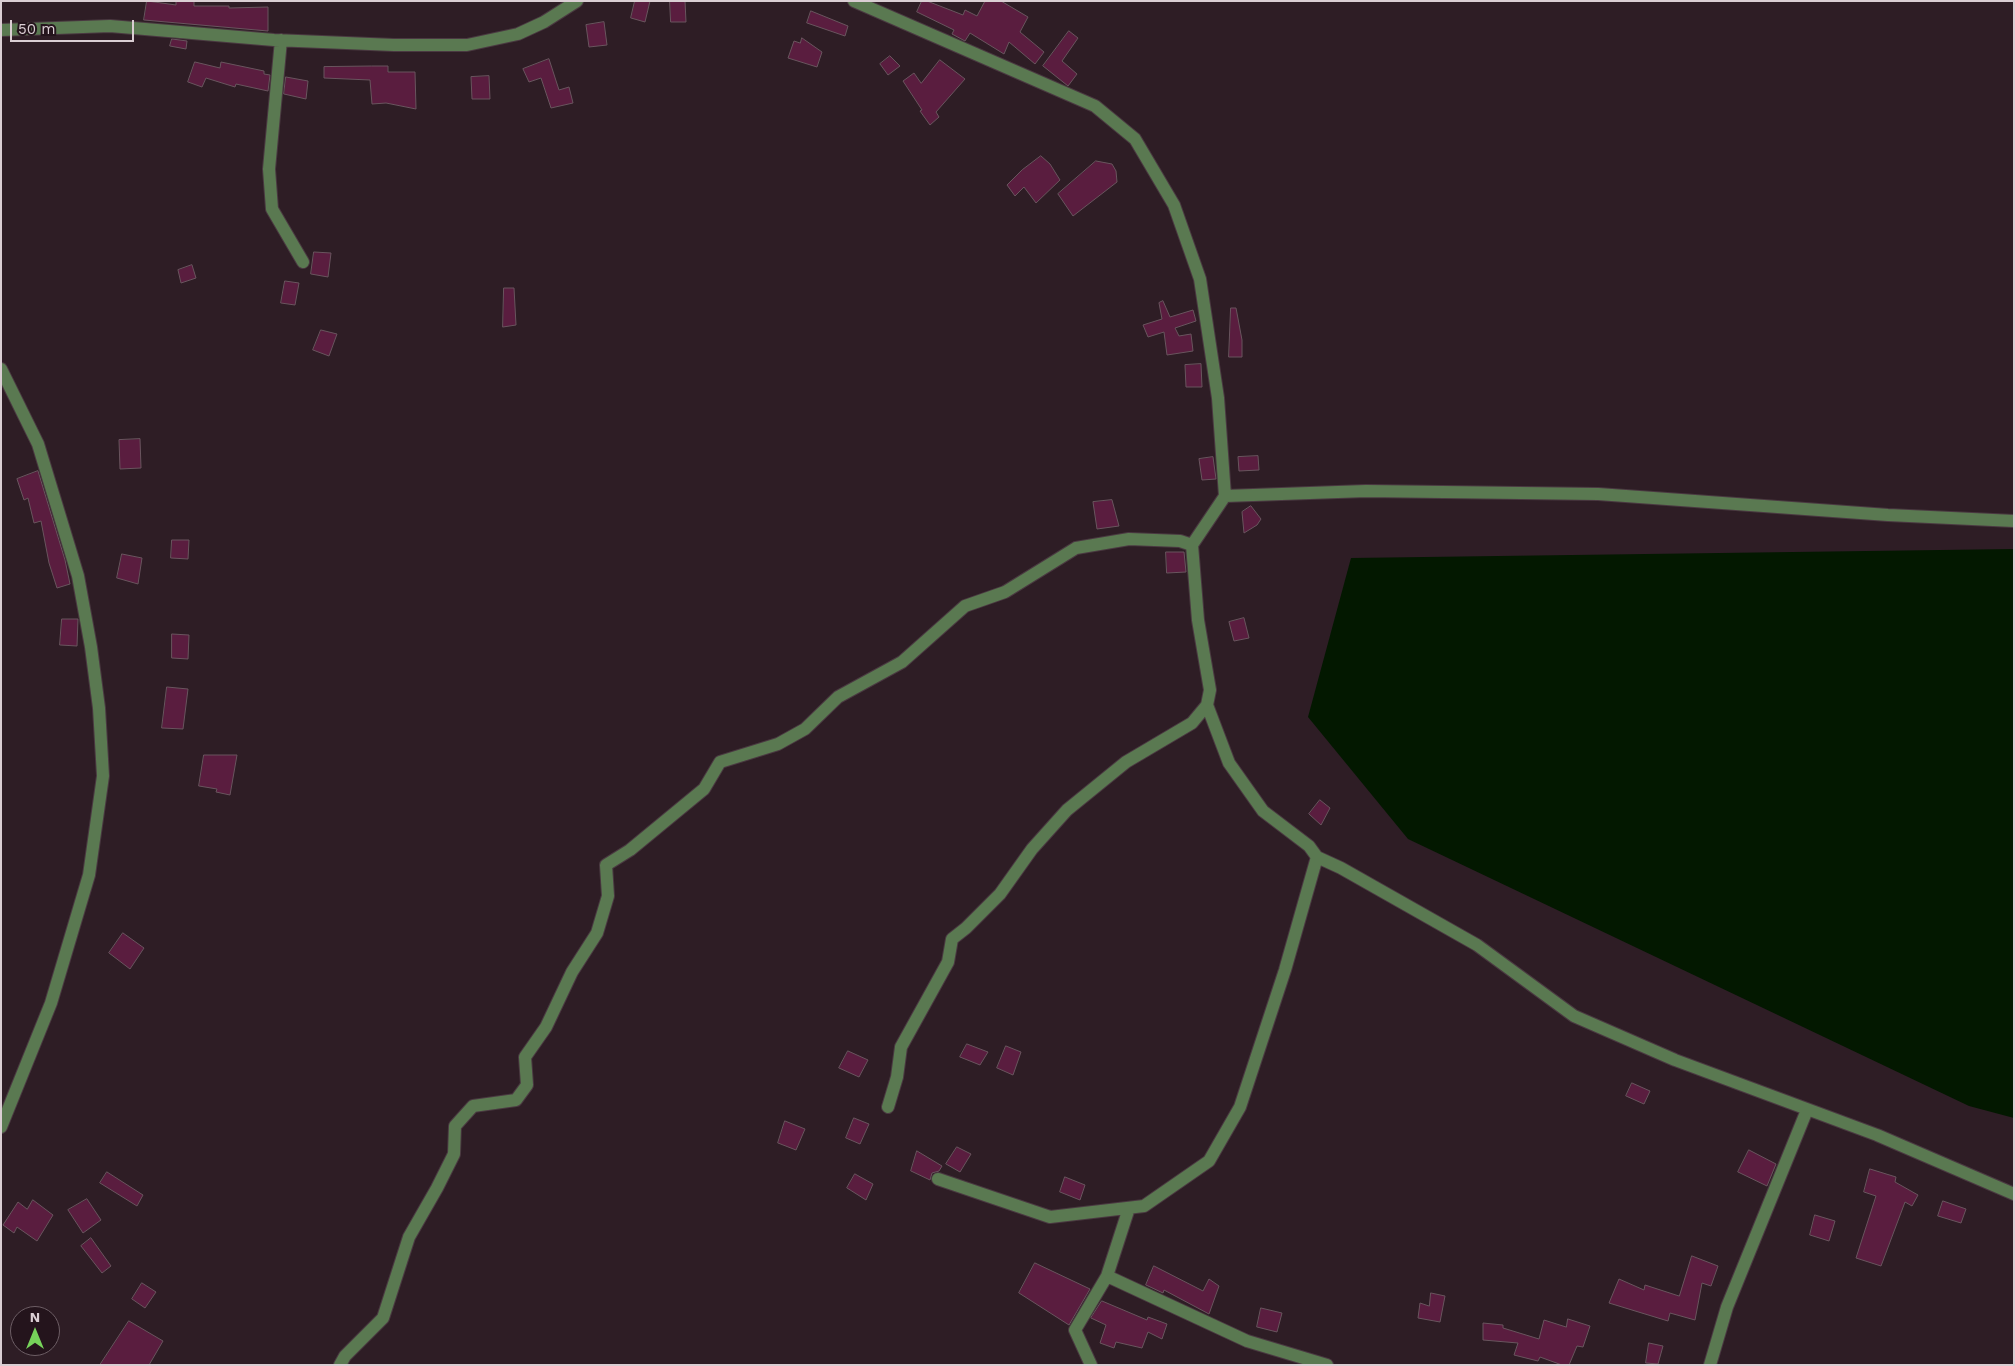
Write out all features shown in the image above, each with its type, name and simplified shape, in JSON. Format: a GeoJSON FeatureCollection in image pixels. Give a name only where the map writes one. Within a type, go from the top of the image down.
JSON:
{"type":"FeatureCollection","features":[{"type":"Feature","properties":{"kind":"street"},"geometry":{"type":"LineString","coordinates":[[1,30],[110,26],[280,40],[394,45],[467,45],[518,34],[544,22],[577,1]]}},
{"type":"Feature","properties":{"kind":"street"},"geometry":{"type":"LineString","coordinates":[[854,1],[1095,106],[1135,139],[1174,205],[1200,279],[1218,398],[1225,496],[1212,512],[1192,545],[1198,620],[1210,690],[1207,705],[1192,723],[1126,762],[1067,810],[1032,850],[1000,894],[966,928],[952,939],[948,962],[901,1047],[897,1077],[888,1107]]}},
{"type":"Feature","properties":{"kind":"street"},"geometry":{"type":"LineString","coordinates":[[280,40],[269,169],[272,209],[291,238],[303,262]]}},
{"type":"Feature","properties":{"kind":"street"},"geometry":{"type":"LineString","coordinates":[[1,369],[38,444],[78,576],[91,647],[99,708],[103,776],[89,875],[51,1004],[1,1127]]}},
{"type":"Feature","properties":{"kind":"street"},"geometry":{"type":"LineString","coordinates":[[1225,496],[1366,491],[1598,494],[1888,515],[2014,521]]}},
{"type":"Feature","properties":{"kind":"street"},"geometry":{"type":"LineString","coordinates":[[340,1365],[345,1356],[383,1318],[409,1237],[438,1188],[454,1154],[455,1126],[472,1106],[516,1100],[527,1085],[525,1057],[546,1027],[572,972],[597,933],[608,896],[606,865],[630,850],[704,789],[720,762],[778,744],[805,729],[838,697],[902,662],[965,606],[1005,592],[1076,548],[1129,539],[1180,541],[1192,545]]}},
{"type":"Feature","properties":{"kind":"street"},"geometry":{"type":"LineString","coordinates":[[1207,705],[1229,763],[1263,811],[1309,846],[1317,857],[1341,868],[1477,946],[1574,1016],[1675,1060],[1877,1135],[2014,1194]]}},
{"type":"Feature","properties":{"kind":"street"},"geometry":{"type":"LineString","coordinates":[[938,1180],[1050,1217],[1144,1206],[1209,1161],[1240,1107],[1284,970],[1317,857]]}},
{"type":"Feature","properties":{"kind":"street"},"geometry":{"type":"LineString","coordinates":[[1710,1365],[1727,1307],[1808,1110]]}},
{"type":"Feature","properties":{"kind":"street"},"geometry":{"type":"LineString","coordinates":[[1091,1365],[1075,1330],[1107,1276],[1129,1208]]}},
{"type":"Feature","properties":{"kind":"street"},"geometry":{"type":"LineString","coordinates":[[1107,1276],[1247,1341],[1327,1365]]}},
{"type":"Feature","properties":{"kind":"shaded area"},"geometry":{"type":"Polygon","coordinates":[[[2014,549],[2014,1118],[1969,1106],[1408,839],[1308,717],[1351,558],[2014,549]]]}},
{"type":"Feature","properties":{"kind":"building"},"geometry":{"type":"Polygon","coordinates":[[[147,1],[176,5],[176,1],[194,1],[194,6],[229,6],[229,8],[268,7],[268,31],[144,20],[147,1]]]}},
{"type":"Feature","properties":{"kind":"building"},"geometry":{"type":"Polygon","coordinates":[[[635,1],[650,1],[645,22],[631,18],[635,1]]]}},
{"type":"Feature","properties":{"kind":"building"},"geometry":{"type":"Polygon","coordinates":[[[670,1],[685,1],[686,22],[671,22],[670,1]]]}},
{"type":"Feature","properties":{"kind":"building"},"geometry":{"type":"Polygon","coordinates":[[[922,1],[927,1],[963,15],[965,10],[977,16],[985,1],[1001,1],[1028,17],[1020,32],[1044,52],[1035,64],[1009,42],[1004,54],[970,33],[965,41],[952,34],[954,30],[917,12],[922,1]]]}},
{"type":"Feature","properties":{"kind":"building"},"geometry":{"type":"Polygon","coordinates":[[[811,11],[848,26],[845,36],[807,23],[811,11]]]}},
{"type":"Feature","properties":{"kind":"building"},"geometry":{"type":"Polygon","coordinates":[[[604,22],[607,45],[589,47],[586,25],[604,22]]]}},
{"type":"Feature","properties":{"kind":"building"},"geometry":{"type":"Polygon","coordinates":[[[1069,31],[1078,38],[1062,61],[1077,74],[1068,86],[1043,66],[1069,31]]]}},
{"type":"Feature","properties":{"kind":"building"},"geometry":{"type":"Polygon","coordinates":[[[802,38],[822,52],[817,67],[788,58],[794,41],[800,43],[802,38]]]}},
{"type":"Feature","properties":{"kind":"building"},"geometry":{"type":"Polygon","coordinates":[[[172,39],[187,41],[186,49],[170,46],[172,39]]]}},
{"type":"Feature","properties":{"kind":"building"},"geometry":{"type":"Polygon","coordinates":[[[890,56],[900,66],[888,75],[880,64],[890,56]]]}},
{"type":"Feature","properties":{"kind":"building"},"geometry":{"type":"Polygon","coordinates":[[[549,59],[559,90],[569,87],[573,103],[551,108],[541,78],[529,82],[523,69],[549,59]]]}},
{"type":"Feature","properties":{"kind":"building"},"geometry":{"type":"Polygon","coordinates":[[[940,60],[965,79],[936,112],[939,117],[930,125],[903,81],[914,73],[921,83],[940,60]]]}},
{"type":"Feature","properties":{"kind":"building"},"geometry":{"type":"Polygon","coordinates":[[[195,62],[220,68],[221,62],[264,71],[264,74],[270,75],[268,91],[236,84],[235,87],[206,78],[202,87],[188,82],[195,62]]]}},
{"type":"Feature","properties":{"kind":"building"},"geometry":{"type":"Polygon","coordinates":[[[388,66],[388,72],[415,72],[416,109],[386,103],[372,104],[370,80],[324,78],[324,67],[388,66]]]}},
{"type":"Feature","properties":{"kind":"building"},"geometry":{"type":"Polygon","coordinates":[[[489,76],[490,99],[472,99],[471,77],[489,76]]]}},
{"type":"Feature","properties":{"kind":"building"},"geometry":{"type":"Polygon","coordinates":[[[286,77],[308,81],[306,99],[284,94],[286,77]]]}},
{"type":"Feature","properties":{"kind":"building"},"geometry":{"type":"Polygon","coordinates":[[[1041,156],[1050,164],[1060,180],[1036,203],[1024,187],[1015,196],[1007,185],[1022,170],[1041,156]]]}},
{"type":"Feature","properties":{"kind":"building"},"geometry":{"type":"Polygon","coordinates":[[[1096,161],[1112,164],[1116,171],[1117,182],[1073,216],[1058,194],[1096,161]]]}},
{"type":"Feature","properties":{"kind":"building"},"geometry":{"type":"Polygon","coordinates":[[[314,252],[331,253],[328,277],[311,274],[314,252]]]}},
{"type":"Feature","properties":{"kind":"building"},"geometry":{"type":"Polygon","coordinates":[[[192,265],[196,278],[181,283],[178,270],[192,265]]]}},
{"type":"Feature","properties":{"kind":"building"},"geometry":{"type":"Polygon","coordinates":[[[285,281],[299,283],[295,305],[281,303],[285,281]]]}},
{"type":"Feature","properties":{"kind":"building"},"geometry":{"type":"Polygon","coordinates":[[[504,288],[514,288],[516,325],[503,327],[504,288]]]}},
{"type":"Feature","properties":{"kind":"building"},"geometry":{"type":"Polygon","coordinates":[[[1163,301],[1170,317],[1193,310],[1196,321],[1175,328],[1179,336],[1191,334],[1193,351],[1167,355],[1164,332],[1148,337],[1143,325],[1162,319],[1159,303],[1163,301]]]}},
{"type":"Feature","properties":{"kind":"building"},"geometry":{"type":"Polygon","coordinates":[[[1231,308],[1236,308],[1242,340],[1242,357],[1229,357],[1231,308]]]}},
{"type":"Feature","properties":{"kind":"building"},"geometry":{"type":"Polygon","coordinates":[[[321,330],[337,334],[329,356],[313,350],[321,330]]]}},
{"type":"Feature","properties":{"kind":"building"},"geometry":{"type":"Polygon","coordinates":[[[1201,364],[1202,387],[1186,387],[1185,365],[1201,364]]]}},
{"type":"Feature","properties":{"kind":"building"},"geometry":{"type":"Polygon","coordinates":[[[140,439],[141,468],[120,469],[119,440],[140,439]]]}},
{"type":"Feature","properties":{"kind":"building"},"geometry":{"type":"Polygon","coordinates":[[[1258,456],[1259,470],[1239,471],[1238,457],[1258,456]]]}},
{"type":"Feature","properties":{"kind":"building"},"geometry":{"type":"Polygon","coordinates":[[[1213,457],[1216,479],[1202,480],[1199,459],[1213,457]]]}},
{"type":"Feature","properties":{"kind":"building"},"geometry":{"type":"Polygon","coordinates":[[[38,471],[65,560],[70,584],[57,588],[49,563],[41,521],[34,523],[28,498],[24,500],[17,479],[38,471]]]}},
{"type":"Feature","properties":{"kind":"building"},"geometry":{"type":"Polygon","coordinates":[[[1112,500],[1119,526],[1097,529],[1093,502],[1112,500]]]}},
{"type":"Feature","properties":{"kind":"building"},"geometry":{"type":"Polygon","coordinates":[[[1251,506],[1261,519],[1257,525],[1244,533],[1242,512],[1251,506]]]}},
{"type":"Feature","properties":{"kind":"building"},"geometry":{"type":"Polygon","coordinates":[[[172,540],[189,540],[188,559],[171,558],[172,540]]]}},
{"type":"Feature","properties":{"kind":"building"},"geometry":{"type":"Polygon","coordinates":[[[1166,552],[1184,552],[1186,572],[1167,573],[1166,552]]]}},
{"type":"Feature","properties":{"kind":"building"},"geometry":{"type":"Polygon","coordinates":[[[122,554],[142,558],[138,584],[117,578],[122,554]]]}},
{"type":"Feature","properties":{"kind":"building"},"geometry":{"type":"Polygon","coordinates":[[[1244,618],[1249,638],[1234,641],[1229,622],[1244,618]]]}},
{"type":"Feature","properties":{"kind":"building"},"geometry":{"type":"Polygon","coordinates":[[[62,619],[78,619],[77,646],[60,645],[62,619]]]}},
{"type":"Feature","properties":{"kind":"building"},"geometry":{"type":"Polygon","coordinates":[[[172,634],[189,635],[188,659],[172,658],[172,634]]]}},
{"type":"Feature","properties":{"kind":"building"},"geometry":{"type":"Polygon","coordinates":[[[167,687],[188,689],[183,729],[162,728],[167,687]]]}},
{"type":"Feature","properties":{"kind":"building"},"geometry":{"type":"Polygon","coordinates":[[[204,755],[237,755],[230,795],[216,792],[217,789],[199,786],[204,755]]]}},
{"type":"Feature","properties":{"kind":"building"},"geometry":{"type":"Polygon","coordinates":[[[1320,800],[1330,808],[1321,825],[1309,814],[1320,800]]]}},
{"type":"Feature","properties":{"kind":"building"},"geometry":{"type":"Polygon","coordinates":[[[123,933],[144,948],[130,969],[109,953],[123,933]]]}},
{"type":"Feature","properties":{"kind":"building"},"geometry":{"type":"Polygon","coordinates":[[[967,1044],[988,1052],[980,1065],[960,1057],[967,1044]]]}},
{"type":"Feature","properties":{"kind":"building"},"geometry":{"type":"Polygon","coordinates":[[[1006,1046],[1021,1052],[1013,1075],[997,1068],[1006,1046]]]}},
{"type":"Feature","properties":{"kind":"building"},"geometry":{"type":"Polygon","coordinates":[[[848,1051],[868,1060],[859,1077],[839,1068],[848,1051]]]}},
{"type":"Feature","properties":{"kind":"building"},"geometry":{"type":"Polygon","coordinates":[[[1632,1083],[1650,1091],[1644,1104],[1626,1096],[1632,1083]]]}},
{"type":"Feature","properties":{"kind":"building"},"geometry":{"type":"Polygon","coordinates":[[[854,1118],[869,1124],[860,1144],[846,1138],[854,1118]]]}},
{"type":"Feature","properties":{"kind":"building"},"geometry":{"type":"Polygon","coordinates":[[[785,1121],[805,1129],[796,1150],[778,1143],[785,1121]]]}},
{"type":"Feature","properties":{"kind":"building"},"geometry":{"type":"Polygon","coordinates":[[[957,1147],[971,1154],[960,1172],[946,1164],[957,1147]]]}},
{"type":"Feature","properties":{"kind":"building"},"geometry":{"type":"Polygon","coordinates":[[[1749,1150],[1776,1164],[1767,1186],[1738,1172],[1749,1150]]]}},
{"type":"Feature","properties":{"kind":"building"},"geometry":{"type":"Polygon","coordinates":[[[917,1151],[942,1166],[939,1171],[932,1173],[930,1180],[911,1171],[917,1151]]]}},
{"type":"Feature","properties":{"kind":"building"},"geometry":{"type":"Polygon","coordinates":[[[1870,1169],[1896,1177],[1895,1182],[1918,1195],[1912,1206],[1905,1202],[1881,1266],[1856,1258],[1876,1196],[1864,1192],[1870,1169]]]}},
{"type":"Feature","properties":{"kind":"building"},"geometry":{"type":"Polygon","coordinates":[[[107,1172],[143,1195],[137,1206],[100,1183],[107,1172]]]}},
{"type":"Feature","properties":{"kind":"building"},"geometry":{"type":"Polygon","coordinates":[[[855,1174],[873,1184],[866,1200],[847,1188],[855,1174]]]}},
{"type":"Feature","properties":{"kind":"building"},"geometry":{"type":"Polygon","coordinates":[[[1065,1177],[1085,1185],[1080,1200],[1060,1192],[1065,1177]]]}},
{"type":"Feature","properties":{"kind":"building"},"geometry":{"type":"Polygon","coordinates":[[[87,1199],[101,1220],[83,1233],[68,1210],[87,1199]]]}},
{"type":"Feature","properties":{"kind":"building"},"geometry":{"type":"Polygon","coordinates":[[[33,1200],[53,1215],[37,1241],[17,1227],[14,1233],[3,1225],[18,1202],[27,1209],[33,1200]]]}},
{"type":"Feature","properties":{"kind":"building"},"geometry":{"type":"Polygon","coordinates":[[[1943,1201],[1966,1209],[1961,1223],[1938,1216],[1943,1201]]]}},
{"type":"Feature","properties":{"kind":"building"},"geometry":{"type":"Polygon","coordinates":[[[1815,1215],[1835,1221],[1829,1241],[1810,1235],[1815,1215]]]}},
{"type":"Feature","properties":{"kind":"building"},"geometry":{"type":"Polygon","coordinates":[[[91,1238],[111,1266],[102,1273],[81,1246],[91,1238]]]}},
{"type":"Feature","properties":{"kind":"building"},"geometry":{"type":"Polygon","coordinates":[[[1692,1256],[1718,1266],[1711,1286],[1702,1283],[1695,1320],[1670,1313],[1668,1321],[1609,1303],[1619,1279],[1644,1290],[1645,1285],[1679,1296],[1692,1256]]]}},
{"type":"Feature","properties":{"kind":"building"},"geometry":{"type":"Polygon","coordinates":[[[1035,1263],[1090,1289],[1069,1325],[1019,1293],[1035,1263]]]}},
{"type":"Feature","properties":{"kind":"building"},"geometry":{"type":"Polygon","coordinates":[[[1154,1266],[1203,1291],[1209,1279],[1219,1286],[1209,1314],[1164,1290],[1163,1293],[1146,1285],[1154,1266]]]}},
{"type":"Feature","properties":{"kind":"building"},"geometry":{"type":"Polygon","coordinates":[[[142,1283],[156,1292],[145,1308],[132,1299],[142,1283]]]}},
{"type":"Feature","properties":{"kind":"building"},"geometry":{"type":"Polygon","coordinates":[[[1431,1293],[1445,1296],[1440,1322],[1418,1318],[1420,1303],[1429,1306],[1431,1293]]]}},
{"type":"Feature","properties":{"kind":"building"},"geometry":{"type":"Polygon","coordinates":[[[1102,1301],[1147,1320],[1148,1317],[1167,1324],[1162,1339],[1148,1332],[1142,1348],[1116,1342],[1114,1348],[1100,1343],[1106,1325],[1091,1318],[1102,1301]]]}},
{"type":"Feature","properties":{"kind":"building"},"geometry":{"type":"Polygon","coordinates":[[[1261,1308],[1282,1313],[1277,1332],[1257,1327],[1261,1308]]]}},
{"type":"Feature","properties":{"kind":"building"},"geometry":{"type":"Polygon","coordinates":[[[1568,1319],[1590,1326],[1583,1347],[1577,1346],[1569,1365],[1562,1365],[1540,1357],[1538,1361],[1514,1355],[1518,1343],[1483,1340],[1483,1323],[1503,1325],[1503,1328],[1539,1339],[1544,1320],[1566,1327],[1568,1319]]]}},
{"type":"Feature","properties":{"kind":"building"},"geometry":{"type":"Polygon","coordinates":[[[129,1321],[163,1341],[149,1365],[100,1365],[129,1321]]]}},
{"type":"Feature","properties":{"kind":"building"},"geometry":{"type":"Polygon","coordinates":[[[1649,1343],[1663,1346],[1658,1364],[1646,1363],[1649,1343]]]}}]}
